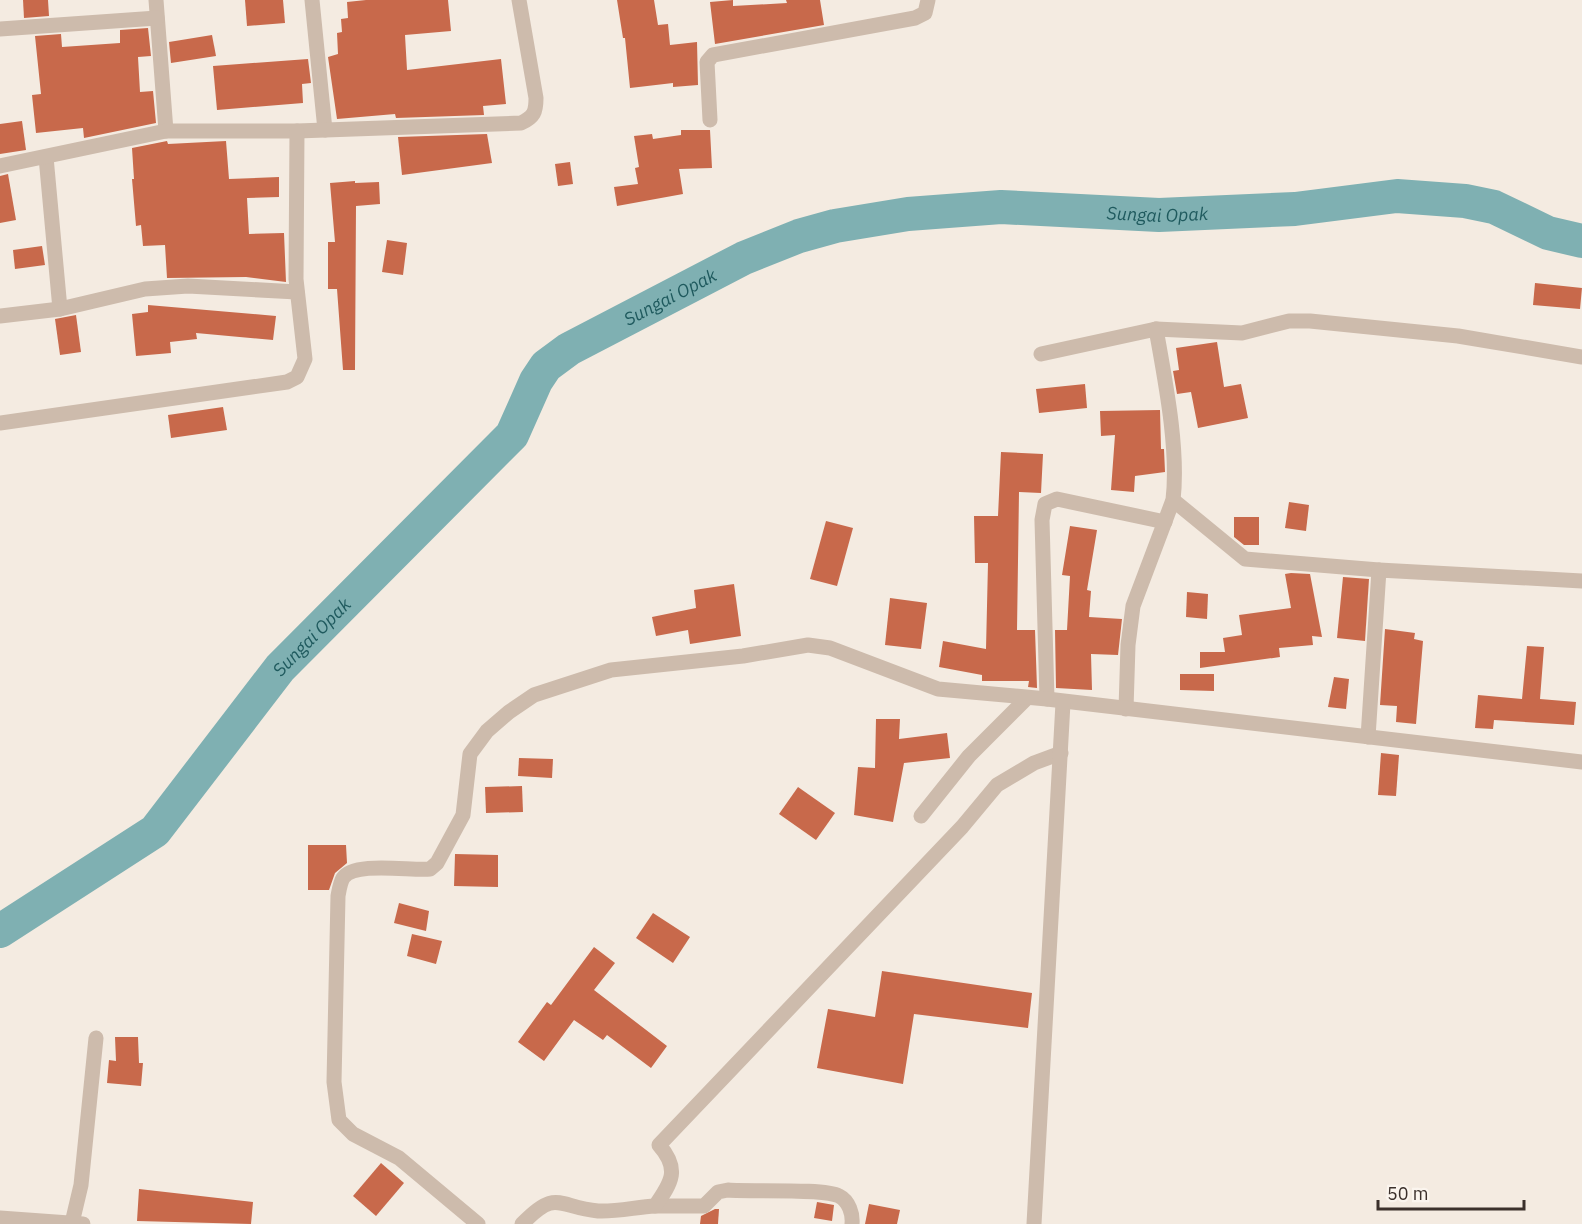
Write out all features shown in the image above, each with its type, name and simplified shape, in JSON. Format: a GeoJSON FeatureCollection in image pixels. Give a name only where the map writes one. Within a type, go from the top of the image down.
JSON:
{"type":"FeatureCollection","features":[{"type":"Feature","properties":{"kind":"street"},"geometry":{"type":"LineString","coordinates":[[156,0],[166,131]]}},
{"type":"Feature","properties":{"kind":"street"},"geometry":{"type":"LineString","coordinates":[[312,0],[325,130]]}},
{"type":"Feature","properties":{"kind":"street"},"geometry":{"type":"LineString","coordinates":[[0,166],[166,131],[297,131],[509,124],[530,119],[536,111],[536,98],[519,0]]}},
{"type":"Feature","properties":{"kind":"street"},"geometry":{"type":"LineString","coordinates":[[710,120],[707,62],[713,55],[915,18],[926,13],[928,0]]}},
{"type":"Feature","properties":{"kind":"street"},"geometry":{"type":"LineString","coordinates":[[0,29],[157,18]]}},
{"type":"Feature","properties":{"kind":"street"},"geometry":{"type":"LineString","coordinates":[[0,423],[287,382],[297,377],[305,360],[297,292],[297,131]]}},
{"type":"Feature","properties":{"kind":"street"},"geometry":{"type":"LineString","coordinates":[[46,157],[60,309]]}},
{"type":"Feature","properties":{"kind":"street"},"geometry":{"type":"LineString","coordinates":[[0,316],[60,309],[145,289],[188,286],[297,292]]}},
{"type":"Feature","properties":{"kind":"street"},"geometry":{"type":"LineString","coordinates":[[1041,354],[1157,335],[1242,333],[1271,324],[1310,321],[1458,336],[1582,357]]}},
{"type":"Feature","properties":{"kind":"street"},"geometry":{"type":"LineString","coordinates":[[1126,709],[1128,645],[1133,606],[1173,500],[1175,461],[1157,335]]}},
{"type":"Feature","properties":{"kind":"street"},"geometry":{"type":"LineString","coordinates":[[1047,699],[1042,520],[1045,504],[1057,499],[1165,522]]}},
{"type":"Feature","properties":{"kind":"street"},"geometry":{"type":"LineString","coordinates":[[1173,500],[1245,559],[1254,562],[1582,581]]}},
{"type":"Feature","properties":{"kind":"street"},"geometry":{"type":"LineString","coordinates":[[1368,737],[1379,570]]}},
{"type":"Feature","properties":{"kind":"street"},"geometry":{"type":"LineString","coordinates":[[478,1224],[399,1158],[345,1128],[339,1120],[334,1098],[338,896],[343,879],[350,872],[359,869],[430,869],[437,863],[463,815],[470,754],[487,731],[534,695],[611,670],[743,656],[808,645],[830,648],[938,690],[1047,699],[1063,703],[1582,762]]}},
{"type":"Feature","properties":{"kind":"street"},"geometry":{"type":"LineString","coordinates":[[921,816],[969,756],[1028,698]]}},
{"type":"Feature","properties":{"kind":"street"},"geometry":{"type":"LineString","coordinates":[[1034,1224],[1063,703]]}},
{"type":"Feature","properties":{"kind":"street"},"geometry":{"type":"LineString","coordinates":[[655,1206],[669,1186],[672,1167],[669,1156],[659,1145],[962,827],[997,785],[1034,763],[1061,753]]}},
{"type":"Feature","properties":{"kind":"street"},"geometry":{"type":"LineString","coordinates":[[0,1218],[78,1224],[96,1038]]}},
{"type":"Feature","properties":{"kind":"street"},"geometry":{"type":"LineString","coordinates":[[522,1224],[542,1205],[551,1202],[560,1201],[600,1211],[655,1206],[704,1206],[718,1192],[728,1190],[823,1193],[839,1196],[848,1204],[852,1224]]}},
{"type":"Feature","properties":{"kind":"building"},"geometry":{"type":"Polygon","coordinates":[[[23,0],[48,0],[49,16],[24,18],[23,0]]]}},
{"type":"Feature","properties":{"kind":"building"},"geometry":{"type":"Polygon","coordinates":[[[245,0],[283,0],[285,23],[247,26],[245,0]]]}},
{"type":"Feature","properties":{"kind":"building"},"geometry":{"type":"Polygon","coordinates":[[[448,0],[451,31],[405,35],[407,70],[501,59],[506,104],[483,106],[484,115],[396,118],[395,114],[337,119],[328,57],[338,54],[337,33],[342,32],[341,19],[348,18],[347,2],[448,0]]]}},
{"type":"Feature","properties":{"kind":"building"},"geometry":{"type":"Polygon","coordinates":[[[617,0],[654,0],[658,25],[668,24],[670,45],[697,42],[698,85],[673,87],[673,83],[630,88],[625,38],[623,38],[617,0]]]}},
{"type":"Feature","properties":{"kind":"building"},"geometry":{"type":"Polygon","coordinates":[[[733,0],[733,6],[787,3],[786,0],[820,0],[824,25],[715,44],[710,2],[733,0]]]}},
{"type":"Feature","properties":{"kind":"building"},"geometry":{"type":"Polygon","coordinates":[[[148,28],[151,56],[138,57],[140,92],[153,91],[156,123],[84,138],[83,128],[36,133],[32,95],[41,94],[35,36],[61,34],[62,47],[120,43],[120,30],[148,28]]]}},
{"type":"Feature","properties":{"kind":"building"},"geometry":{"type":"Polygon","coordinates":[[[212,35],[216,56],[171,63],[169,42],[212,35]]]}},
{"type":"Feature","properties":{"kind":"building"},"geometry":{"type":"Polygon","coordinates":[[[308,59],[311,83],[302,84],[303,103],[217,110],[213,66],[308,59]]]}},
{"type":"Feature","properties":{"kind":"building"},"geometry":{"type":"Polygon","coordinates":[[[22,121],[26,150],[0,154],[0,124],[22,121]]]}},
{"type":"Feature","properties":{"kind":"building"},"geometry":{"type":"Polygon","coordinates":[[[681,130],[710,130],[712,168],[679,169],[683,194],[617,206],[614,187],[638,184],[635,168],[639,167],[634,136],[652,134],[653,139],[681,135],[681,130]]]}},
{"type":"Feature","properties":{"kind":"building"},"geometry":{"type":"Polygon","coordinates":[[[487,134],[492,163],[402,175],[398,137],[487,134]]]}},
{"type":"Feature","properties":{"kind":"building"},"geometry":{"type":"Polygon","coordinates":[[[167,141],[168,144],[226,141],[229,179],[279,177],[279,197],[247,198],[249,234],[284,233],[286,282],[246,277],[167,278],[165,245],[143,246],[141,225],[136,226],[132,148],[167,141]]]}},
{"type":"Feature","properties":{"kind":"building"},"geometry":{"type":"Polygon","coordinates":[[[570,162],[573,184],[558,186],[555,164],[570,162]]]}},
{"type":"Feature","properties":{"kind":"building"},"geometry":{"type":"Polygon","coordinates":[[[8,174],[16,220],[0,223],[0,176],[8,174]]]}},
{"type":"Feature","properties":{"kind":"building"},"geometry":{"type":"Polygon","coordinates":[[[355,181],[355,183],[379,182],[380,204],[356,206],[355,370],[343,370],[337,289],[328,289],[328,242],[335,242],[330,183],[355,181]]]}},
{"type":"Feature","properties":{"kind":"building"},"geometry":{"type":"Polygon","coordinates":[[[387,240],[407,243],[403,275],[382,272],[387,240]]]}},
{"type":"Feature","properties":{"kind":"building"},"geometry":{"type":"Polygon","coordinates":[[[42,246],[45,265],[15,269],[13,250],[42,246]]]}},
{"type":"Feature","properties":{"kind":"building"},"geometry":{"type":"Polygon","coordinates":[[[1535,283],[1582,288],[1580,309],[1533,305],[1535,283]]]}},
{"type":"Feature","properties":{"kind":"building"},"geometry":{"type":"Polygon","coordinates":[[[148,305],[276,316],[273,340],[196,333],[197,339],[170,342],[171,353],[136,356],[132,314],[148,312],[148,305]]]}},
{"type":"Feature","properties":{"kind":"building"},"geometry":{"type":"Polygon","coordinates":[[[76,315],[81,352],[60,355],[55,319],[76,315]]]}},
{"type":"Feature","properties":{"kind":"building"},"geometry":{"type":"Polygon","coordinates":[[[1217,342],[1224,387],[1241,384],[1248,418],[1198,428],[1191,392],[1177,394],[1173,371],[1179,370],[1176,348],[1217,342]]]}},
{"type":"Feature","properties":{"kind":"building"},"geometry":{"type":"Polygon","coordinates":[[[1085,384],[1087,408],[1039,413],[1036,389],[1085,384]]]}},
{"type":"Feature","properties":{"kind":"building"},"geometry":{"type":"Polygon","coordinates":[[[223,407],[227,430],[171,438],[168,415],[223,407]]]}},
{"type":"Feature","properties":{"kind":"building"},"geometry":{"type":"Polygon","coordinates":[[[1160,410],[1161,449],[1164,449],[1165,472],[1135,476],[1134,492],[1111,490],[1115,435],[1101,436],[1100,411],[1160,410]]]}},
{"type":"Feature","properties":{"kind":"building"},"geometry":{"type":"Polygon","coordinates":[[[1001,452],[1043,454],[1041,493],[1019,492],[1017,630],[1035,630],[1037,688],[1028,687],[1029,681],[982,681],[982,675],[939,667],[943,641],[986,649],[988,563],[975,563],[974,516],[998,516],[1001,452]]]}},
{"type":"Feature","properties":{"kind":"building"},"geometry":{"type":"Polygon","coordinates":[[[1289,502],[1309,505],[1306,531],[1285,528],[1289,502]]]}},
{"type":"Feature","properties":{"kind":"building"},"geometry":{"type":"Polygon","coordinates":[[[1234,517],[1259,517],[1259,545],[1244,545],[1234,537],[1234,517]]]}},
{"type":"Feature","properties":{"kind":"building"},"geometry":{"type":"Polygon","coordinates":[[[826,521],[853,528],[837,586],[810,579],[826,521]]]}},
{"type":"Feature","properties":{"kind":"building"},"geometry":{"type":"Polygon","coordinates":[[[1070,526],[1097,530],[1087,590],[1091,591],[1089,617],[1122,619],[1118,655],[1091,654],[1092,690],[1056,688],[1055,630],[1067,630],[1070,576],[1062,575],[1070,526]]]}},
{"type":"Feature","properties":{"kind":"building"},"geometry":{"type":"Polygon","coordinates":[[[1285,574],[1310,574],[1322,637],[1312,636],[1313,645],[1279,648],[1280,657],[1200,668],[1200,652],[1225,652],[1223,638],[1242,635],[1239,615],[1291,608],[1285,574]]]}},
{"type":"Feature","properties":{"kind":"building"},"geometry":{"type":"Polygon","coordinates":[[[1343,577],[1369,579],[1365,641],[1337,638],[1343,577]]]}},
{"type":"Feature","properties":{"kind":"building"},"geometry":{"type":"Polygon","coordinates":[[[734,584],[741,636],[690,644],[688,630],[656,636],[652,617],[696,608],[694,590],[734,584]]]}},
{"type":"Feature","properties":{"kind":"building"},"geometry":{"type":"Polygon","coordinates":[[[1187,592],[1208,594],[1207,619],[1186,617],[1187,592]]]}},
{"type":"Feature","properties":{"kind":"building"},"geometry":{"type":"Polygon","coordinates":[[[890,598],[927,603],[921,649],[885,645],[890,598]]]}},
{"type":"Feature","properties":{"kind":"building"},"geometry":{"type":"Polygon","coordinates":[[[1385,629],[1415,633],[1414,639],[1423,641],[1416,724],[1396,722],[1397,706],[1380,705],[1385,629]]]}},
{"type":"Feature","properties":{"kind":"building"},"geometry":{"type":"Polygon","coordinates":[[[1527,646],[1544,647],[1540,699],[1576,702],[1574,725],[1494,720],[1493,729],[1475,728],[1478,695],[1522,699],[1527,646]]]}},
{"type":"Feature","properties":{"kind":"building"},"geometry":{"type":"Polygon","coordinates":[[[1180,674],[1214,674],[1214,691],[1180,690],[1180,674]]]}},
{"type":"Feature","properties":{"kind":"building"},"geometry":{"type":"Polygon","coordinates":[[[1334,677],[1349,679],[1346,709],[1328,707],[1334,677]]]}},
{"type":"Feature","properties":{"kind":"building"},"geometry":{"type":"Polygon","coordinates":[[[876,719],[900,719],[899,739],[947,733],[950,758],[904,763],[893,822],[854,815],[858,767],[875,768],[876,719]]]}},
{"type":"Feature","properties":{"kind":"building"},"geometry":{"type":"Polygon","coordinates":[[[1381,753],[1399,755],[1396,796],[1378,795],[1381,753]]]}},
{"type":"Feature","properties":{"kind":"building"},"geometry":{"type":"Polygon","coordinates":[[[519,758],[553,759],[552,778],[518,776],[519,758]]]}},
{"type":"Feature","properties":{"kind":"building"},"geometry":{"type":"Polygon","coordinates":[[[522,786],[523,812],[486,813],[485,787],[522,786]]]}},
{"type":"Feature","properties":{"kind":"building"},"geometry":{"type":"Polygon","coordinates":[[[798,787],[835,813],[816,840],[779,814],[798,787]]]}},
{"type":"Feature","properties":{"kind":"building"},"geometry":{"type":"Polygon","coordinates":[[[308,845],[346,845],[347,863],[335,873],[329,890],[308,890],[308,845]]]}},
{"type":"Feature","properties":{"kind":"building"},"geometry":{"type":"Polygon","coordinates":[[[455,854],[498,855],[498,887],[454,886],[455,854]]]}},
{"type":"Feature","properties":{"kind":"building"},"geometry":{"type":"Polygon","coordinates":[[[399,903],[429,911],[426,931],[394,923],[399,903]]]}},
{"type":"Feature","properties":{"kind":"building"},"geometry":{"type":"Polygon","coordinates":[[[653,913],[690,937],[673,963],[636,938],[653,913]]]}},
{"type":"Feature","properties":{"kind":"building"},"geometry":{"type":"Polygon","coordinates":[[[412,934],[442,941],[436,964],[407,956],[412,934]]]}},
{"type":"Feature","properties":{"kind":"building"},"geometry":{"type":"Polygon","coordinates":[[[594,947],[615,963],[594,990],[667,1046],[651,1068],[607,1035],[603,1040],[574,1020],[544,1061],[518,1042],[547,1002],[551,1005],[594,947]]]}},
{"type":"Feature","properties":{"kind":"building"},"geometry":{"type":"Polygon","coordinates":[[[882,971],[1032,993],[1028,1028],[914,1014],[903,1084],[817,1068],[828,1009],[875,1017],[882,971]]]}},
{"type":"Feature","properties":{"kind":"building"},"geometry":{"type":"Polygon","coordinates":[[[115,1037],[138,1037],[139,1063],[143,1063],[141,1086],[107,1083],[109,1060],[116,1061],[115,1037]]]}},
{"type":"Feature","properties":{"kind":"building"},"geometry":{"type":"Polygon","coordinates":[[[381,1163],[404,1183],[376,1216],[353,1196],[381,1163]]]}},
{"type":"Feature","properties":{"kind":"building"},"geometry":{"type":"Polygon","coordinates":[[[139,1189],[253,1202],[251,1224],[137,1221],[139,1189]]]}},
{"type":"Feature","properties":{"kind":"building"},"geometry":{"type":"Polygon","coordinates":[[[817,1202],[834,1205],[832,1221],[814,1218],[817,1202]]]}},
{"type":"Feature","properties":{"kind":"building"},"geometry":{"type":"Polygon","coordinates":[[[869,1204],[900,1210],[897,1224],[865,1224],[869,1204]]]}},
{"type":"Feature","properties":{"kind":"building"},"geometry":{"type":"Polygon","coordinates":[[[719,1209],[718,1224],[700,1224],[701,1216],[719,1209]]]}},
{"type":"Feature","properties":{"kind":"waterway","name":"Sungai Opak"},"geometry":{"type":"LineString","coordinates":[[0,931],[155,831],[280,668],[512,435],[536,381],[546,366],[569,349],[744,258],[799,236],[835,226],[908,214],[1001,207],[1159,215],[1295,209],[1397,196],[1465,201],[1494,207],[1548,233],[1582,241]]}}]}
